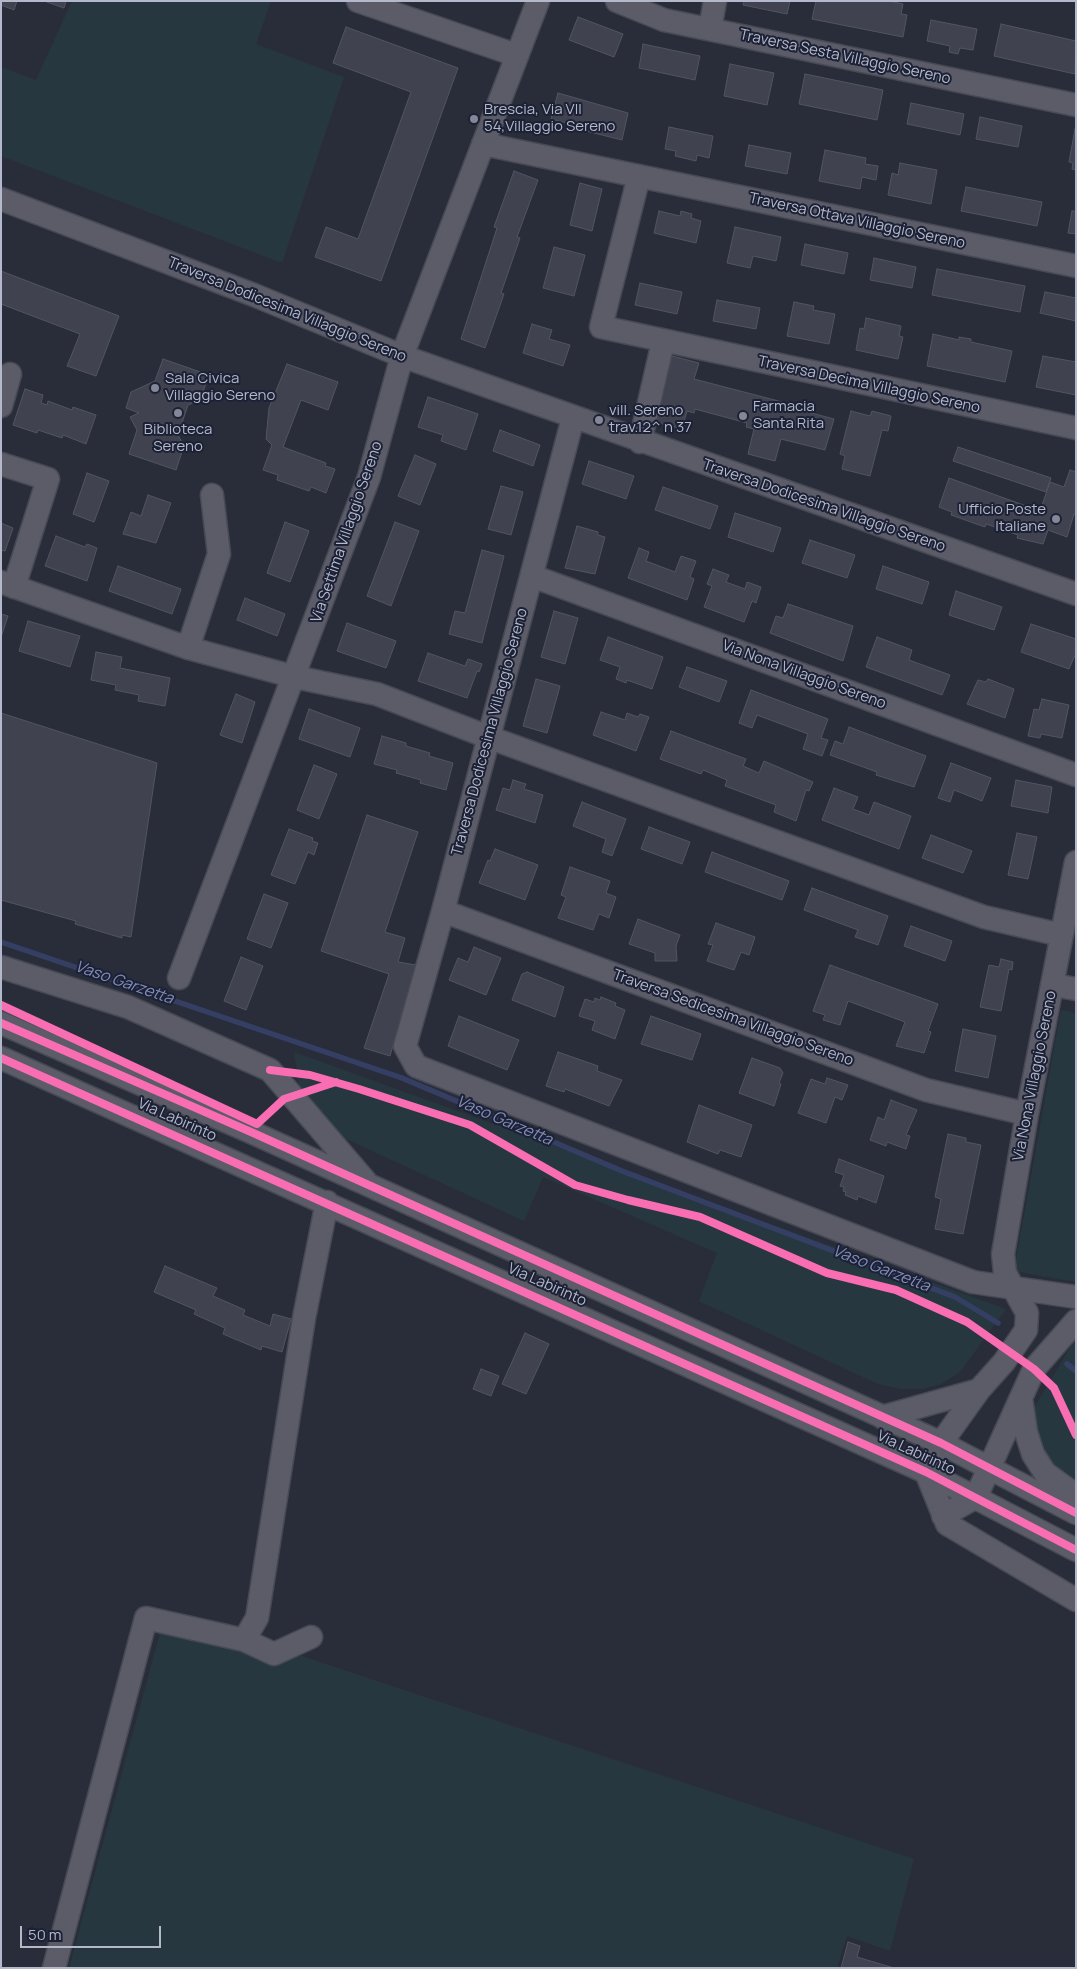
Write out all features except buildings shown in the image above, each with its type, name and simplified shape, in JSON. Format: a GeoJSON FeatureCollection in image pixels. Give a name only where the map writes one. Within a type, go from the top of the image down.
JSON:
{"type":"FeatureCollection","features":[{"type":"Feature","properties":{"kind":"street"},"geometry":{"type":"LineString","coordinates":[[358,1],[516,56]]}},
{"type":"Feature","properties":{"kind":"street","name":"Via Settima Villaggio Sereno"},"geometry":{"type":"LineString","coordinates":[[180,978],[369,477],[402,356],[538,1]]}},
{"type":"Feature","properties":{"kind":"street","name":"Traversa Sesta Villaggio Sereno"},"geometry":{"type":"LineString","coordinates":[[617,1],[664,20],[1076,105]]}},
{"type":"Feature","properties":{"kind":"street"},"geometry":{"type":"LineString","coordinates":[[710,29],[716,1]]}},
{"type":"Feature","properties":{"kind":"street","name":"Traversa Ottava Villaggio Sereno"},"geometry":{"type":"LineString","coordinates":[[483,144],[1076,266]]}},
{"type":"Feature","properties":{"kind":"street","name":"Traversa Decima Villaggio Sereno"},"geometry":{"type":"LineString","coordinates":[[639,176],[601,327],[663,342],[1076,428]]}},
{"type":"Feature","properties":{"kind":"street","name":"Traversa Dodicesima Villaggio Sereno"},"geometry":{"type":"LineString","coordinates":[[1,199],[254,295],[402,356],[640,442],[1076,594]]}},
{"type":"Feature","properties":{"kind":"street"},"geometry":{"type":"LineString","coordinates":[[640,442],[663,342]]}},
{"type":"Feature","properties":{"kind":"street"},"geometry":{"type":"LineString","coordinates":[[1,406],[10,374]]}},
{"type":"Feature","properties":{"kind":"street","name":"Traversa Dodicesima Villaggio Sereno"},"geometry":{"type":"LineString","coordinates":[[573,418],[443,911],[405,1046],[416,1066],[973,1282],[1013,1289]]}},
{"type":"Feature","properties":{"kind":"street"},"geometry":{"type":"LineString","coordinates":[[1,464],[48,479],[8,585],[188,648],[295,677],[377,694],[488,737],[984,917],[1061,935]]}},
{"type":"Feature","properties":{"kind":"street"},"geometry":{"type":"LineString","coordinates":[[188,648],[219,554],[212,495]]}},
{"type":"Feature","properties":{"kind":"street","name":"Via Nona Villaggio Sereno"},"geometry":{"type":"LineString","coordinates":[[532,576],[1076,775]]}},
{"type":"Feature","properties":{"kind":"street","name":"Via Nona Villaggio Sereno"},"geometry":{"type":"LineString","coordinates":[[926,1472],[941,1443],[979,1390],[1004,1362],[1026,1330],[1027,1313],[1005,1273],[1003,1254],[1026,1114],[1076,862]]}},
{"type":"Feature","properties":{"kind":"street","name":"Traversa Sedicesima Villaggio Sereno"},"geometry":{"type":"LineString","coordinates":[[443,911],[926,1090],[1026,1114]]}},
{"type":"Feature","properties":{"kind":"street"},"geometry":{"type":"LineString","coordinates":[[1,966],[128,1007],[270,1070],[370,1186]]}},
{"type":"Feature","properties":{"kind":"street"},"geometry":{"type":"LineString","coordinates":[[1053,984],[1076,989]]}},
{"type":"Feature","properties":{"kind":"street","name":"Via Labirinto"},"geometry":{"type":"LineString","coordinates":[[1,1023],[370,1186],[941,1443],[1076,1513]]}},
{"type":"Feature","properties":{"kind":"street","name":"Via Labirinto"},"geometry":{"type":"LineString","coordinates":[[1,1058],[327,1202],[926,1472],[1076,1550]]}},
{"type":"Feature","properties":{"kind":"street"},"geometry":{"type":"LineString","coordinates":[[244,1640],[257,1618],[304,1318],[327,1202]]}},
{"type":"Feature","properties":{"kind":"street"},"geometry":{"type":"LineString","coordinates":[[1013,1289],[1076,1297]]}},
{"type":"Feature","properties":{"kind":"street"},"geometry":{"type":"LineString","coordinates":[[943,1516],[976,1497],[1034,1369],[1076,1321]]}},
{"type":"Feature","properties":{"kind":"street"},"geometry":{"type":"LineString","coordinates":[[882,1417],[979,1390]]}},
{"type":"Feature","properties":{"kind":"street"},"geometry":{"type":"LineString","coordinates":[[1021,1398],[1026,1432],[1033,1454],[1045,1473],[1070,1491],[1076,1500]]}},
{"type":"Feature","properties":{"kind":"street"},"geometry":{"type":"LineString","coordinates":[[926,1472],[947,1524],[1076,1600]]}},
{"type":"Feature","properties":{"kind":"street"},"geometry":{"type":"LineString","coordinates":[[54,1968],[146,1618],[244,1640],[274,1654],[311,1637]]}},
{"type":"Feature","properties":{"kind":"shaded area"},"geometry":{"type":"Polygon","coordinates":[[[72,1],[271,1],[256,44],[344,77],[282,263],[1,156],[1,67],[36,80],[72,1]]]}},
{"type":"Feature","properties":{"kind":"shaded area"},"geometry":{"type":"Polygon","coordinates":[[[1061,1010],[1076,1013],[1076,1282],[1014,1271],[1061,1010]]]}},
{"type":"Feature","properties":{"kind":"shaded area"},"geometry":{"type":"Polygon","coordinates":[[[294,1052],[1006,1309],[960,1372],[941,1384],[923,1389],[902,1389],[878,1384],[699,1301],[717,1253],[543,1177],[524,1221],[329,1131],[302,1101],[294,1052]]]}},
{"type":"Feature","properties":{"kind":"shaded area"},"geometry":{"type":"Polygon","coordinates":[[[1076,1338],[1076,1482],[1048,1466],[1032,1411],[1076,1338]]]}},
{"type":"Feature","properties":{"kind":"shaded area"},"geometry":{"type":"Polygon","coordinates":[[[166,1611],[914,1859],[890,1951],[847,1936],[837,1968],[69,1968],[166,1611]]]}},
{"type":"Feature","properties":{"kind":"waterway","name":"Vaso Garzetta"},"geometry":{"type":"LineString","coordinates":[[1,942],[402,1078],[622,1171],[955,1297],[998,1323]]}},
{"type":"Feature","properties":{"kind":"waterway","name":"Vaso Garzetta"},"geometry":{"type":"LineString","coordinates":[[1067,1364],[1076,1371]]}},
{"type":"Feature","properties":{"kind":"cycle path"},"geometry":{"type":"LineString","coordinates":[[1,1005],[257,1124],[284,1099],[336,1082]]}},
{"type":"Feature","properties":{"kind":"cycle path"},"geometry":{"type":"LineString","coordinates":[[1,1023],[251,1132],[941,1443],[1076,1513]]}},
{"type":"Feature","properties":{"kind":"cycle path"},"geometry":{"type":"LineString","coordinates":[[1,1058],[926,1472],[1076,1550]]}},
{"type":"Feature","properties":{"kind":"cycle path"},"geometry":{"type":"LineString","coordinates":[[270,1070],[310,1075],[470,1125],[575,1185],[700,1217],[827,1273],[896,1290],[967,1322],[1034,1369],[1054,1388],[1076,1435]]}},
{"type":"Feature","properties":{"kind":"place","name":"Brescia, Via VII 54,Villaggio Sereno"},"geometry":{"type":"Point","coordinates":[474,119]}},
{"type":"Feature","properties":{"kind":"place","name":"Sala Civica Villaggio Sereno"},"geometry":{"type":"Point","coordinates":[155,388]}},
{"type":"Feature","properties":{"kind":"place","name":"Biblioteca Sereno"},"geometry":{"type":"Point","coordinates":[178,413]}},
{"type":"Feature","properties":{"kind":"place","name":"Farmacia Santa Rita"},"geometry":{"type":"Point","coordinates":[743,416]}},
{"type":"Feature","properties":{"kind":"place","name":"vill. Sereno trav.12^ n 37"},"geometry":{"type":"Point","coordinates":[599,420]}},
{"type":"Feature","properties":{"kind":"place","name":"Ufficio Poste Italiane"},"geometry":{"type":"Point","coordinates":[1056,519]}}]}
